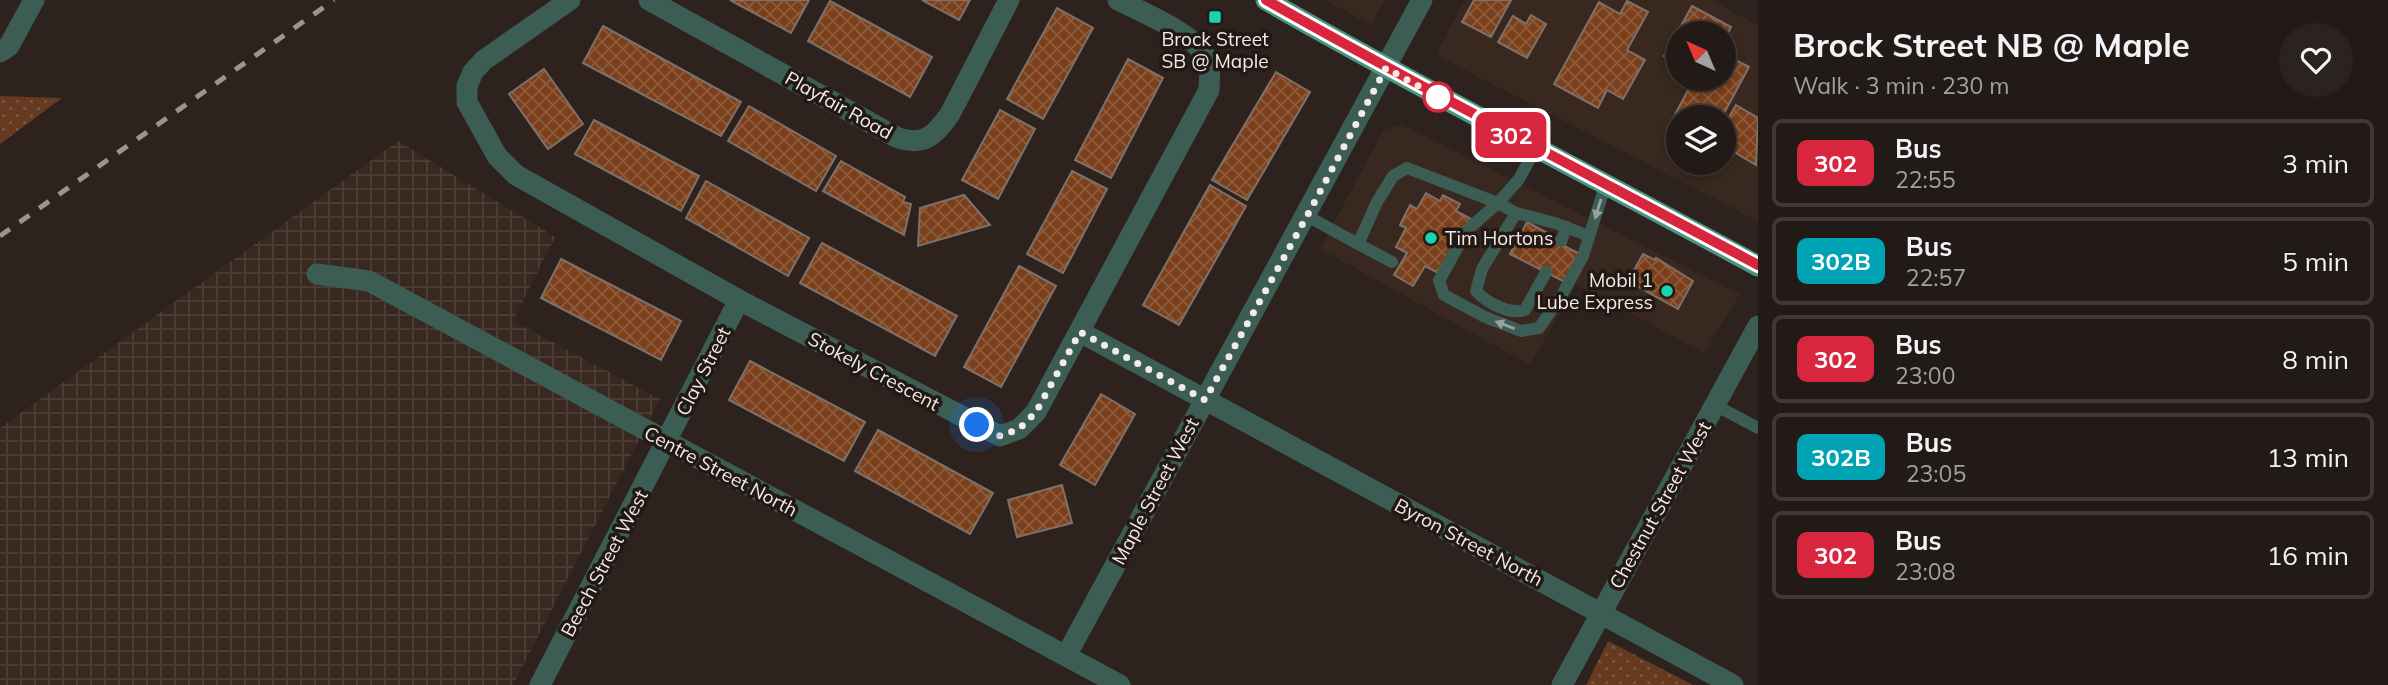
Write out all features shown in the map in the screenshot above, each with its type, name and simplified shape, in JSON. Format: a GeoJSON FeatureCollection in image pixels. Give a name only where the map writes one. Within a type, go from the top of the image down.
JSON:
{"type":"FeatureCollection","features":[{"type":"Feature","properties":{"kind":"main road"},"geometry":{"type":"LineString","coordinates":[[1266,0],[1386,68],[1758,265]]}},
{"type":"Feature","properties":{"kind":"street"},"geometry":{"type":"LineString","coordinates":[[0,52],[9,46],[34,0]]}},
{"type":"Feature","properties":{"kind":"street","name":"Stokely Crescent"},"geometry":{"type":"LineString","coordinates":[[570,0],[484,61],[473,72],[467,86],[467,102],[497,156],[516,175],[739,300],[1000,436],[1019,429],[1036,412],[1209,90],[1209,65],[1201,48],[1185,36],[1118,0]]}},
{"type":"Feature","properties":{"kind":"street","name":"Playfair Road"},"geometry":{"type":"LineString","coordinates":[[649,0],[909,142],[930,136],[950,114],[1009,0]]}},
{"type":"Feature","properties":{"kind":"street","name":"Maple Street West"},"geometry":{"type":"LineString","coordinates":[[1066,656],[1422,0]]}},
{"type":"Feature","properties":{"kind":"street","name":"Centre Street North"},"geometry":{"type":"LineString","coordinates":[[317,274],[369,281],[1120,685]]}},
{"type":"Feature","properties":{"kind":"street","name":"Clay Street"},"geometry":{"type":"LineString","coordinates":[[667,442],[739,300]]}},
{"type":"Feature","properties":{"kind":"street","name":"Chestnut Street West"},"geometry":{"type":"LineString","coordinates":[[1562,685],[1758,326]]}},
{"type":"Feature","properties":{"kind":"street","name":"Byron Street North"},"geometry":{"type":"LineString","coordinates":[[1080,332],[1733,685]]}},
{"type":"Feature","properties":{"kind":"street","name":"Beech Street West"},"geometry":{"type":"LineString","coordinates":[[540,685],[667,442]]}},
{"type":"Feature","properties":{"kind":"lane"},"geometry":{"type":"LineString","coordinates":[[1536,148],[1519,178],[1498,203],[1467,230],[1439,281],[1444,295],[1485,317],[1521,331],[1539,328],[1562,295],[1583,256],[1606,183]]}},
{"type":"Feature","properties":{"kind":"lane"},"geometry":{"type":"LineString","coordinates":[[1358,244],[1377,202],[1393,176],[1407,169],[1498,203],[1516,214],[1590,236]]}},
{"type":"Feature","properties":{"kind":"lane"},"geometry":{"type":"LineString","coordinates":[[1516,214],[1482,269],[1476,291],[1484,300],[1517,313],[1525,310],[1546,272]]}},
{"type":"Feature","properties":{"kind":"lane"},"geometry":{"type":"LineString","coordinates":[[1307,216],[1392,262]]}},
{"type":"Feature","properties":{"kind":"lane"},"geometry":{"type":"LineString","coordinates":[[1561,241],[1567,227]]}},
{"type":"Feature","properties":{"kind":"lane"},"geometry":{"type":"LineString","coordinates":[[1715,405],[1758,428]]}},
{"type":"Feature","properties":{"kind":"shaded area"},"geometry":{"type":"Polygon","coordinates":[[[1325,0],[1385,0],[1371,25],[1325,0]]]}},
{"type":"Feature","properties":{"kind":"shaded area"},"geometry":{"type":"Polygon","coordinates":[[[1464,0],[1712,0],[1758,26],[1758,221],[1669,175],[1736,175],[1736,105],[1666,105],[1666,174],[1436,55],[1464,0]]]}},
{"type":"Feature","properties":{"kind":"shaded area"},"geometry":{"type":"Polygon","coordinates":[[[0,96],[62,98],[0,144],[0,96]]]}},
{"type":"Feature","properties":{"kind":"shaded area"},"geometry":{"type":"Polygon","coordinates":[[[1401,124],[1740,294],[1704,353],[1576,284],[1530,365],[1320,249],[1383,131],[1401,124]]]}},
{"type":"Feature","properties":{"kind":"shaded area"},"geometry":{"type":"Polygon","coordinates":[[[398,141],[555,237],[513,321],[660,399],[513,685],[0,685],[0,428],[398,141]]]}},
{"type":"Feature","properties":{"kind":"shaded area"},"geometry":{"type":"Polygon","coordinates":[[[1608,641],[1693,685],[1586,685],[1608,641]]]}},
{"type":"Feature","properties":{"kind":"building"},"geometry":{"type":"Polygon","coordinates":[[[730,0],[809,0],[791,33],[730,0]]]}},
{"type":"Feature","properties":{"kind":"building"},"geometry":{"type":"Polygon","coordinates":[[[922,0],[970,0],[959,20],[922,0]]]}},
{"type":"Feature","properties":{"kind":"building"},"geometry":{"type":"Polygon","coordinates":[[[1474,0],[1511,0],[1491,37],[1462,22],[1474,0]]]}},
{"type":"Feature","properties":{"kind":"building"},"geometry":{"type":"Polygon","coordinates":[[[830,1],[932,57],[910,97],[808,41],[830,1]]]}},
{"type":"Feature","properties":{"kind":"building"},"geometry":{"type":"Polygon","coordinates":[[[1627,1],[1648,12],[1627,50],[1645,60],[1623,99],[1607,90],[1598,108],[1554,84],[1599,2],[1620,14],[1627,1]]]}},
{"type":"Feature","properties":{"kind":"building"},"geometry":{"type":"Polygon","coordinates":[[[1692,6],[1720,21],[1684,21],[1692,6]]]}},
{"type":"Feature","properties":{"kind":"building"},"geometry":{"type":"Polygon","coordinates":[[[1057,8],[1093,28],[1043,119],[1007,99],[1057,8]]]}},
{"type":"Feature","properties":{"kind":"building"},"geometry":{"type":"Polygon","coordinates":[[[1531,15],[1546,24],[1527,58],[1498,42],[1513,16],[1526,24],[1531,15]]]}},
{"type":"Feature","properties":{"kind":"building"},"geometry":{"type":"Polygon","coordinates":[[[603,26],[741,102],[721,136],[583,63],[603,26]]]}},
{"type":"Feature","properties":{"kind":"building"},"geometry":{"type":"Polygon","coordinates":[[[1128,59],[1163,78],[1111,178],[1075,160],[1128,59]]]}},
{"type":"Feature","properties":{"kind":"building"},"geometry":{"type":"Polygon","coordinates":[[[1736,60],[1749,67],[1728,105],[1680,105],[1688,91],[1736,91],[1736,60]]]}},
{"type":"Feature","properties":{"kind":"building"},"geometry":{"type":"Polygon","coordinates":[[[544,69],[583,124],[548,149],[509,94],[544,69]]]}},
{"type":"Feature","properties":{"kind":"building"},"geometry":{"type":"Polygon","coordinates":[[[1276,72],[1310,92],[1247,200],[1212,180],[1276,72]]]}},
{"type":"Feature","properties":{"kind":"building"},"geometry":{"type":"Polygon","coordinates":[[[1736,105],[1758,118],[1756,165],[1736,153],[1736,105]]]}},
{"type":"Feature","properties":{"kind":"building"},"geometry":{"type":"Polygon","coordinates":[[[749,106],[836,156],[816,191],[728,141],[749,106]]]}},
{"type":"Feature","properties":{"kind":"building"},"geometry":{"type":"Polygon","coordinates":[[[1000,110],[1035,129],[998,199],[962,180],[1000,110]]]}},
{"type":"Feature","properties":{"kind":"building"},"geometry":{"type":"Polygon","coordinates":[[[594,120],[699,176],[681,211],[575,154],[594,120]]]}},
{"type":"Feature","properties":{"kind":"building"},"geometry":{"type":"Polygon","coordinates":[[[841,161],[905,197],[903,202],[911,204],[904,235],[823,191],[841,161]]]}},
{"type":"Feature","properties":{"kind":"building"},"geometry":{"type":"Polygon","coordinates":[[[1072,171],[1107,189],[1063,273],[1027,254],[1072,171]]]}},
{"type":"Feature","properties":{"kind":"building"},"geometry":{"type":"Polygon","coordinates":[[[706,181],[809,238],[788,276],[686,218],[706,181]]]}},
{"type":"Feature","properties":{"kind":"building"},"geometry":{"type":"Polygon","coordinates":[[[1210,185],[1246,206],[1179,325],[1143,305],[1210,185]]]}},
{"type":"Feature","properties":{"kind":"building","name":"Tim Hortons"},"geometry":{"type":"Polygon","coordinates":[[[1426,193],[1440,201],[1443,195],[1460,204],[1456,211],[1471,219],[1440,274],[1425,266],[1413,286],[1394,275],[1407,253],[1396,247],[1406,228],[1400,225],[1410,205],[1417,209],[1426,193]]]}},
{"type":"Feature","properties":{"kind":"building"},"geometry":{"type":"Polygon","coordinates":[[[964,195],[990,225],[918,246],[920,208],[964,195]]]}},
{"type":"Feature","properties":{"kind":"building"},"geometry":{"type":"Polygon","coordinates":[[[1527,222],[1566,243],[1564,246],[1580,254],[1565,282],[1510,254],[1527,222]]]}},
{"type":"Feature","properties":{"kind":"building"},"geometry":{"type":"Polygon","coordinates":[[[822,243],[957,316],[935,356],[800,283],[822,243]]]}},
{"type":"Feature","properties":{"kind":"building","name":"Mobil 1 Lube Express"},"geometry":{"type":"Polygon","coordinates":[[[1643,254],[1655,260],[1656,258],[1693,281],[1678,309],[1628,281],[1643,254]]]}},
{"type":"Feature","properties":{"kind":"building"},"geometry":{"type":"Polygon","coordinates":[[[561,259],[681,321],[661,360],[541,298],[561,259]]]}},
{"type":"Feature","properties":{"kind":"building"},"geometry":{"type":"Polygon","coordinates":[[[1019,266],[1056,286],[1001,387],[964,367],[1019,266]]]}},
{"type":"Feature","properties":{"kind":"building"},"geometry":{"type":"Polygon","coordinates":[[[750,361],[865,422],[844,461],[729,400],[750,361]]]}},
{"type":"Feature","properties":{"kind":"building"},"geometry":{"type":"Polygon","coordinates":[[[1101,394],[1135,414],[1095,485],[1060,465],[1101,394]]]}},
{"type":"Feature","properties":{"kind":"building"},"geometry":{"type":"Polygon","coordinates":[[[878,430],[993,493],[970,534],[855,471],[878,430]]]}},
{"type":"Feature","properties":{"kind":"building"},"geometry":{"type":"Polygon","coordinates":[[[1062,485],[1072,523],[1017,537],[1008,500],[1062,485]]]}},
{"type":"Feature","properties":{"kind":"railway"},"geometry":{"type":"LineString","coordinates":[[0,236],[334,0]]}},
{"type":"Feature","properties":{"kind":"bus line","name":"302"},"geometry":{"type":"LineString","coordinates":[[1266,0],[1409,81],[1758,265]]}},
{"type":"Feature","properties":{"kind":"place","name":"Brock Street SB @ Maple"},"geometry":{"type":"Point","coordinates":[1215,17]}},
{"type":"Feature","properties":{"kind":"place","name":"Tim Hortons"},"geometry":{"type":"Point","coordinates":[1431,238]}},
{"type":"Feature","properties":{"kind":"place","name":"Mobil 1 Lube Express"},"geometry":{"type":"Point","coordinates":[1667,291]}},
{"type":"Feature","properties":{"kind":"route"},"geometry":{"type":"LineString","coordinates":[[977,425],[1000,436],[1019,429],[1036,412],[1080,332],[1205,400],[1386,68],[1438,97]]}}]}
